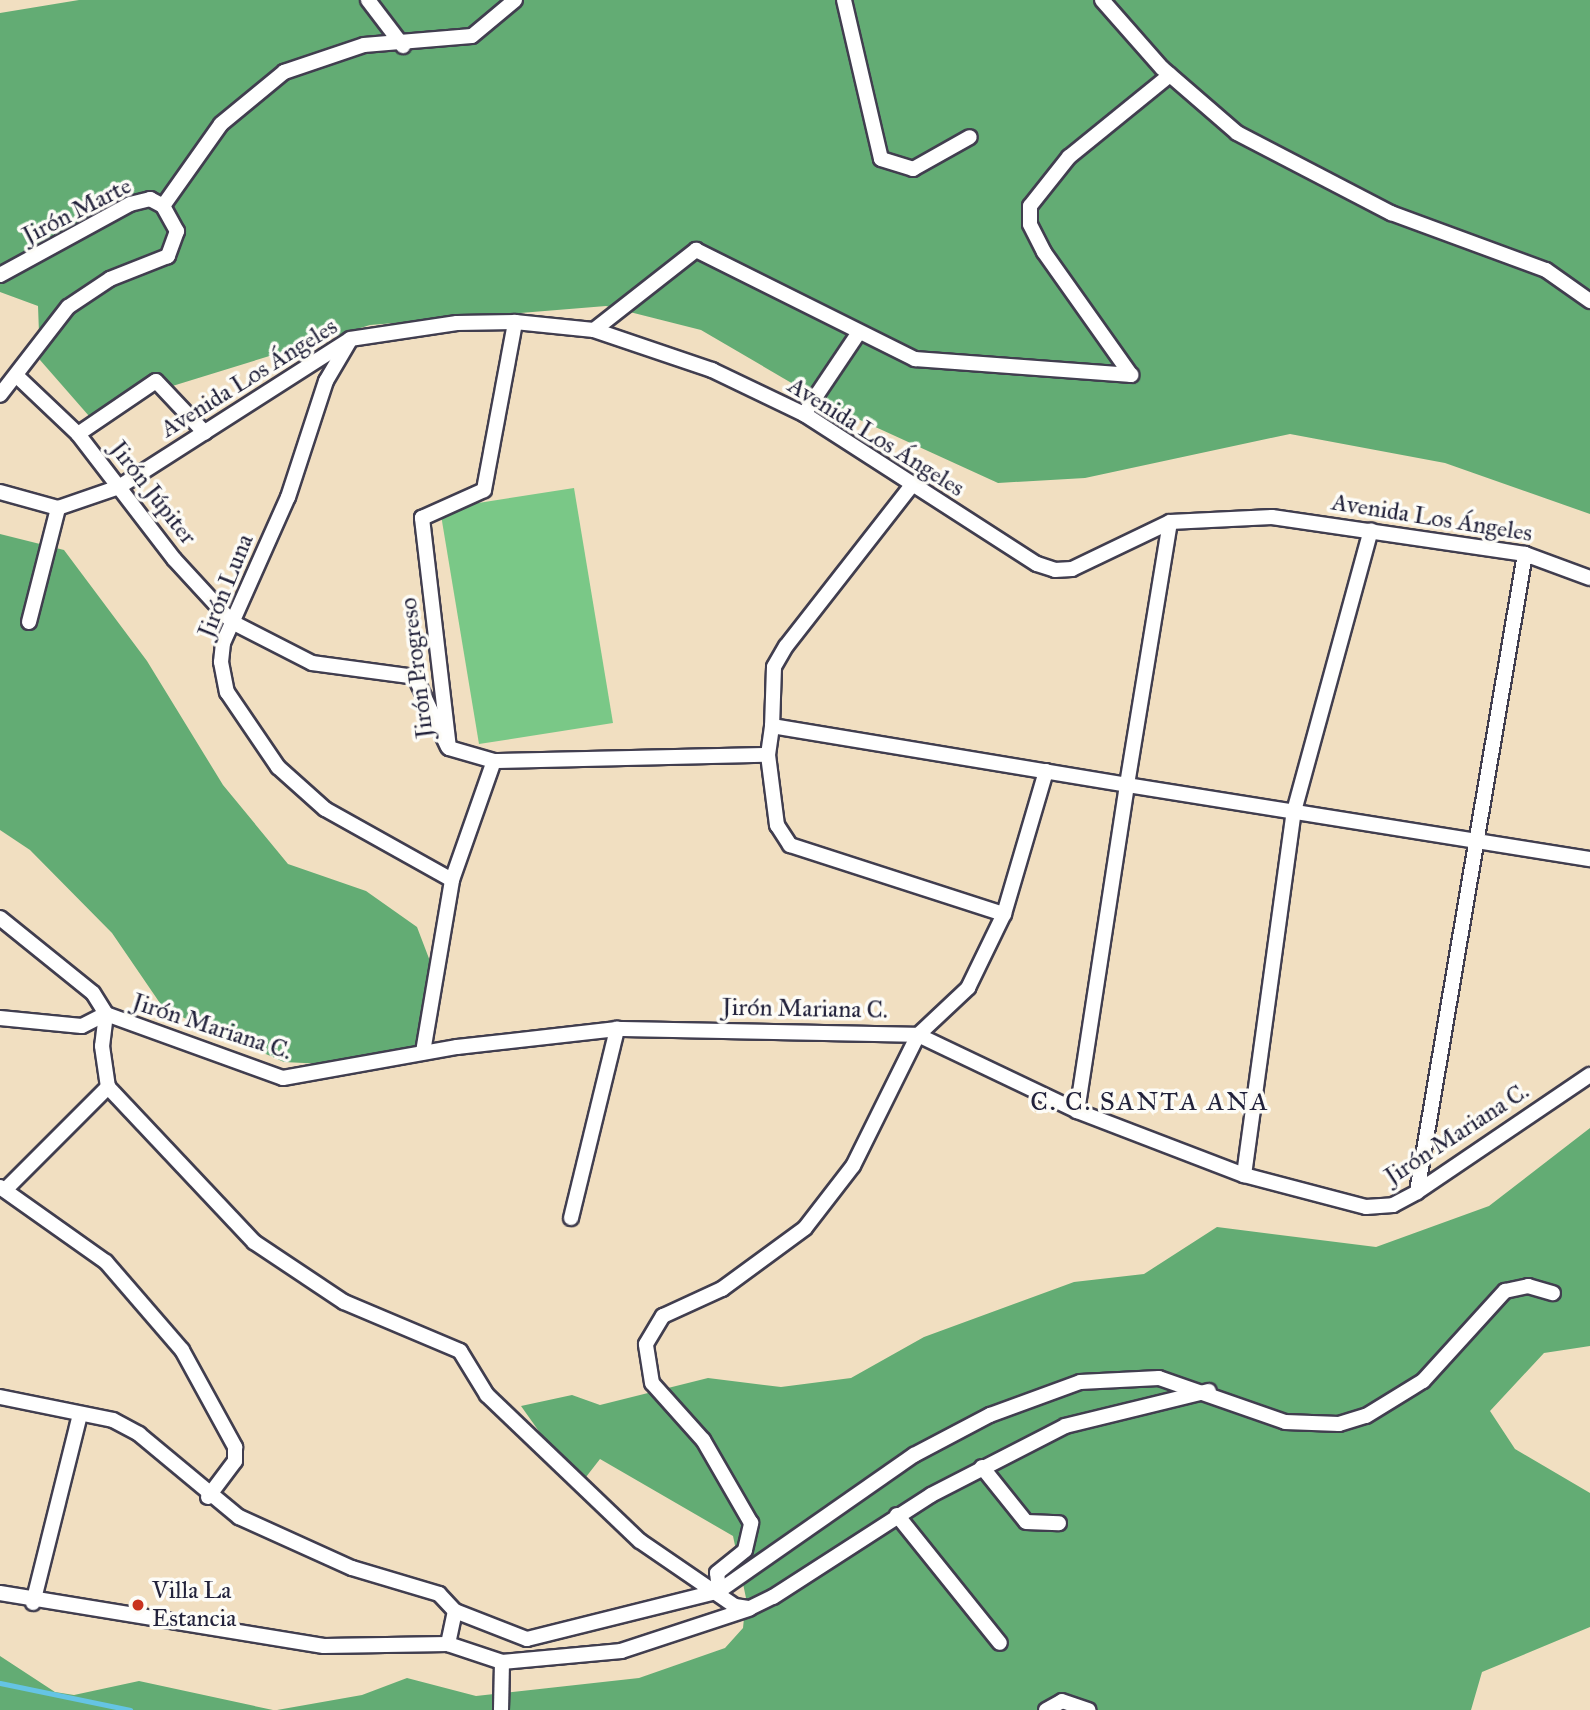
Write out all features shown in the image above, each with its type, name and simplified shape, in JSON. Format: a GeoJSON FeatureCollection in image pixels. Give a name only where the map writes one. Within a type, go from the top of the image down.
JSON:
{"type":"FeatureCollection","features":[{"type":"Feature","properties":{"kind":"street"},"geometry":{"type":"LineString","coordinates":[[369,0],[403,46]]}},
{"type":"Feature","properties":{"kind":"street","name":"Jirón Marte"},"geometry":{"type":"LineString","coordinates":[[0,275],[130,204],[150,199],[163,206],[221,124],[284,72],[364,45],[403,46],[472,36],[515,0]]}},
{"type":"Feature","properties":{"kind":"street"},"geometry":{"type":"LineString","coordinates":[[844,0],[881,159],[914,169],[970,137]]}},
{"type":"Feature","properties":{"kind":"street"},"geometry":{"type":"LineString","coordinates":[[1101,0],[1170,75],[1248,139],[1391,213],[1546,270],[1590,301]]}},
{"type":"Feature","properties":{"kind":"street"},"geometry":{"type":"LineString","coordinates":[[594,330],[696,250],[857,335],[915,359],[1131,375],[1044,252],[1030,224],[1030,206],[1069,156],[1170,75]]}},
{"type":"Feature","properties":{"kind":"street"},"geometry":{"type":"LineString","coordinates":[[0,395],[19,378],[68,307],[177,246],[173,216],[163,206]]}},
{"type":"Feature","properties":{"kind":"street","name":"Avenida Los Ángeles"},"geometry":{"type":"LineString","coordinates":[[58,508],[119,487],[350,339],[457,323],[515,322],[594,330],[712,370],[804,414],[912,485],[1055,570],[1072,569],[1170,522],[1272,517],[1525,554],[1590,578]]}},
{"type":"Feature","properties":{"kind":"street","name":"Jirón Progreso"},"geometry":{"type":"LineString","coordinates":[[515,322],[484,490],[422,518],[449,748],[494,761],[768,755]]}},
{"type":"Feature","properties":{"kind":"street"},"geometry":{"type":"LineString","coordinates":[[804,414],[857,335]]}},
{"type":"Feature","properties":{"kind":"street","name":"Jirón Luna"},"geometry":{"type":"LineString","coordinates":[[350,339],[326,380],[288,497],[232,622],[221,662],[227,692],[278,767],[325,810],[452,880]]}},
{"type":"Feature","properties":{"kind":"street","name":"Jirón Júpiter"},"geometry":{"type":"LineString","coordinates":[[19,378],[78,434],[232,622],[312,663],[415,677],[449,748]]}},
{"type":"Feature","properties":{"kind":"street"},"geometry":{"type":"LineString","coordinates":[[78,434],[156,381],[205,433]]}},
{"type":"Feature","properties":{"kind":"street"},"geometry":{"type":"LineString","coordinates":[[912,485],[786,646],[774,667],[768,755],[777,825],[790,845],[1004,914]]}},
{"type":"Feature","properties":{"kind":"street"},"geometry":{"type":"LineString","coordinates":[[0,492],[58,508],[29,622]]}},
{"type":"Feature","properties":{"kind":"street"},"geometry":{"type":"LineString","coordinates":[[1077,1111],[1170,522]]}},
{"type":"Feature","properties":{"kind":"street"},"geometry":{"type":"LineString","coordinates":[[1244,1175],[1293,815],[1371,530]]}},
{"type":"Feature","properties":{"kind":"street"},"geometry":{"type":"LineString","coordinates":[[1418,1192],[1474,840],[1525,554]]}},
{"type":"Feature","properties":{"kind":"street"},"geometry":{"type":"LineString","coordinates":[[772,726],[1293,815],[1590,859]]}},
{"type":"Feature","properties":{"kind":"street"},"geometry":{"type":"LineString","coordinates":[[423,1052],[452,880],[494,761]]}},
{"type":"Feature","properties":{"kind":"street"},"geometry":{"type":"LineString","coordinates":[[719,1591],[717,1573],[745,1550],[751,1523],[703,1440],[652,1383],[646,1345],[663,1316],[722,1289],[805,1228],[853,1166],[918,1035],[968,988],[1004,914],[1046,771]]}},
{"type":"Feature","properties":{"kind":"street","name":"Jirón Mariana C."},"geometry":{"type":"LineString","coordinates":[[0,918],[93,993],[106,1014],[283,1078],[423,1052],[617,1029],[918,1035],[1077,1111],[1244,1175],[1366,1207],[1393,1205],[1418,1192],[1590,1074]]}},
{"type":"Feature","properties":{"kind":"street"},"geometry":{"type":"LineString","coordinates":[[0,1018],[82,1026],[106,1014]]}},
{"type":"Feature","properties":{"kind":"street"},"geometry":{"type":"LineString","coordinates":[[106,1014],[102,1046],[108,1087],[254,1242],[344,1302],[460,1351],[487,1395],[640,1541],[750,1608]]}},
{"type":"Feature","properties":{"kind":"street"},"geometry":{"type":"LineString","coordinates":[[571,1217],[617,1029]]}},
{"type":"Feature","properties":{"kind":"street"},"geometry":{"type":"LineString","coordinates":[[108,1087],[2,1188],[106,1262],[182,1350],[235,1447],[235,1461],[208,1497]]}},
{"type":"Feature","properties":{"kind":"street"},"geometry":{"type":"LineString","coordinates":[[0,1397],[113,1420],[139,1434],[208,1497],[299,1546],[439,1594],[455,1611],[527,1639],[719,1591],[914,1455],[989,1415],[1080,1382],[1121,1376],[1209,1391],[1285,1422],[1339,1424],[1366,1416],[1423,1381],[1505,1291],[1528,1286],[1553,1293]]}},
{"type":"Feature","properties":{"kind":"street"},"geometry":{"type":"LineString","coordinates":[[0,1593],[33,1603],[93,1605],[324,1646],[448,1644],[502,1661],[621,1651],[750,1608],[897,1515],[982,1467],[1065,1426],[1209,1391]]}},
{"type":"Feature","properties":{"kind":"street"},"geometry":{"type":"LineString","coordinates":[[33,1603],[80,1415]]}},
{"type":"Feature","properties":{"kind":"street"},"geometry":{"type":"LineString","coordinates":[[982,1467],[1026,1522],[1059,1523]]}},
{"type":"Feature","properties":{"kind":"street"},"geometry":{"type":"LineString","coordinates":[[897,1515],[1000,1643]]}},
{"type":"Feature","properties":{"kind":"street"},"geometry":{"type":"LineString","coordinates":[[448,1644],[455,1611]]}},
{"type":"Feature","properties":{"kind":"street"},"geometry":{"type":"LineString","coordinates":[[501,1710],[502,1661]]}},
{"type":"Feature","properties":{"kind":"street"},"geometry":{"type":"LineString","coordinates":[[1046,1710],[1062,1701],[1088,1710]]}},
{"type":"Feature","properties":{"kind":"green space"},"geometry":{"type":"Polygon","coordinates":[[[79,0],[1590,0],[1590,514],[1445,463],[1290,434],[1085,478],[998,483],[836,409],[701,330],[606,306],[370,325],[153,392],[96,424],[40,360],[38,306],[0,292],[0,13],[79,0]]]}},
{"type":"Feature","properties":{"kind":"green space"},"geometry":{"type":"Polygon","coordinates":[[[574,488],[613,723],[479,744],[440,509],[574,488]]]}},
{"type":"Feature","properties":{"kind":"green space"},"geometry":{"type":"Polygon","coordinates":[[[0,534],[64,550],[147,661],[223,785],[288,864],[366,891],[417,927],[433,969],[426,1041],[365,1066],[284,1062],[164,1009],[112,933],[30,850],[0,830],[0,534]]]}},
{"type":"Feature","properties":{"kind":"green space"},"geometry":{"type":"Polygon","coordinates":[[[1590,1128],[1590,1346],[1544,1353],[1490,1411],[1515,1449],[1590,1493],[1590,1627],[1482,1672],[1471,1710],[277,1710],[362,1695],[407,1678],[476,1696],[639,1678],[725,1648],[743,1628],[746,1598],[733,1536],[600,1459],[586,1477],[543,1437],[521,1406],[572,1395],[600,1405],[708,1378],[781,1387],[851,1378],[924,1337],[1074,1282],[1144,1274],[1217,1227],[1376,1247],[1489,1206],[1590,1128]]]}},
{"type":"Feature","properties":{"kind":"green space"},"geometry":{"type":"Polygon","coordinates":[[[0,1656],[55,1692],[74,1695],[139,1681],[273,1710],[0,1710],[0,1656]]]}},
{"type":"Feature","properties":{"kind":"waterway"},"geometry":{"type":"LineString","coordinates":[[0,1683],[130,1710]]}},
{"type":"Feature","properties":{"kind":"place","name":"Villa La Estancia"},"geometry":{"type":"Point","coordinates":[138,1605]}},
{"type":"Feature","properties":{"kind":"district","name":"C. C. SANTA ANA"},"geometry":{"type":"Point","coordinates":[1150,1102]}}]}
